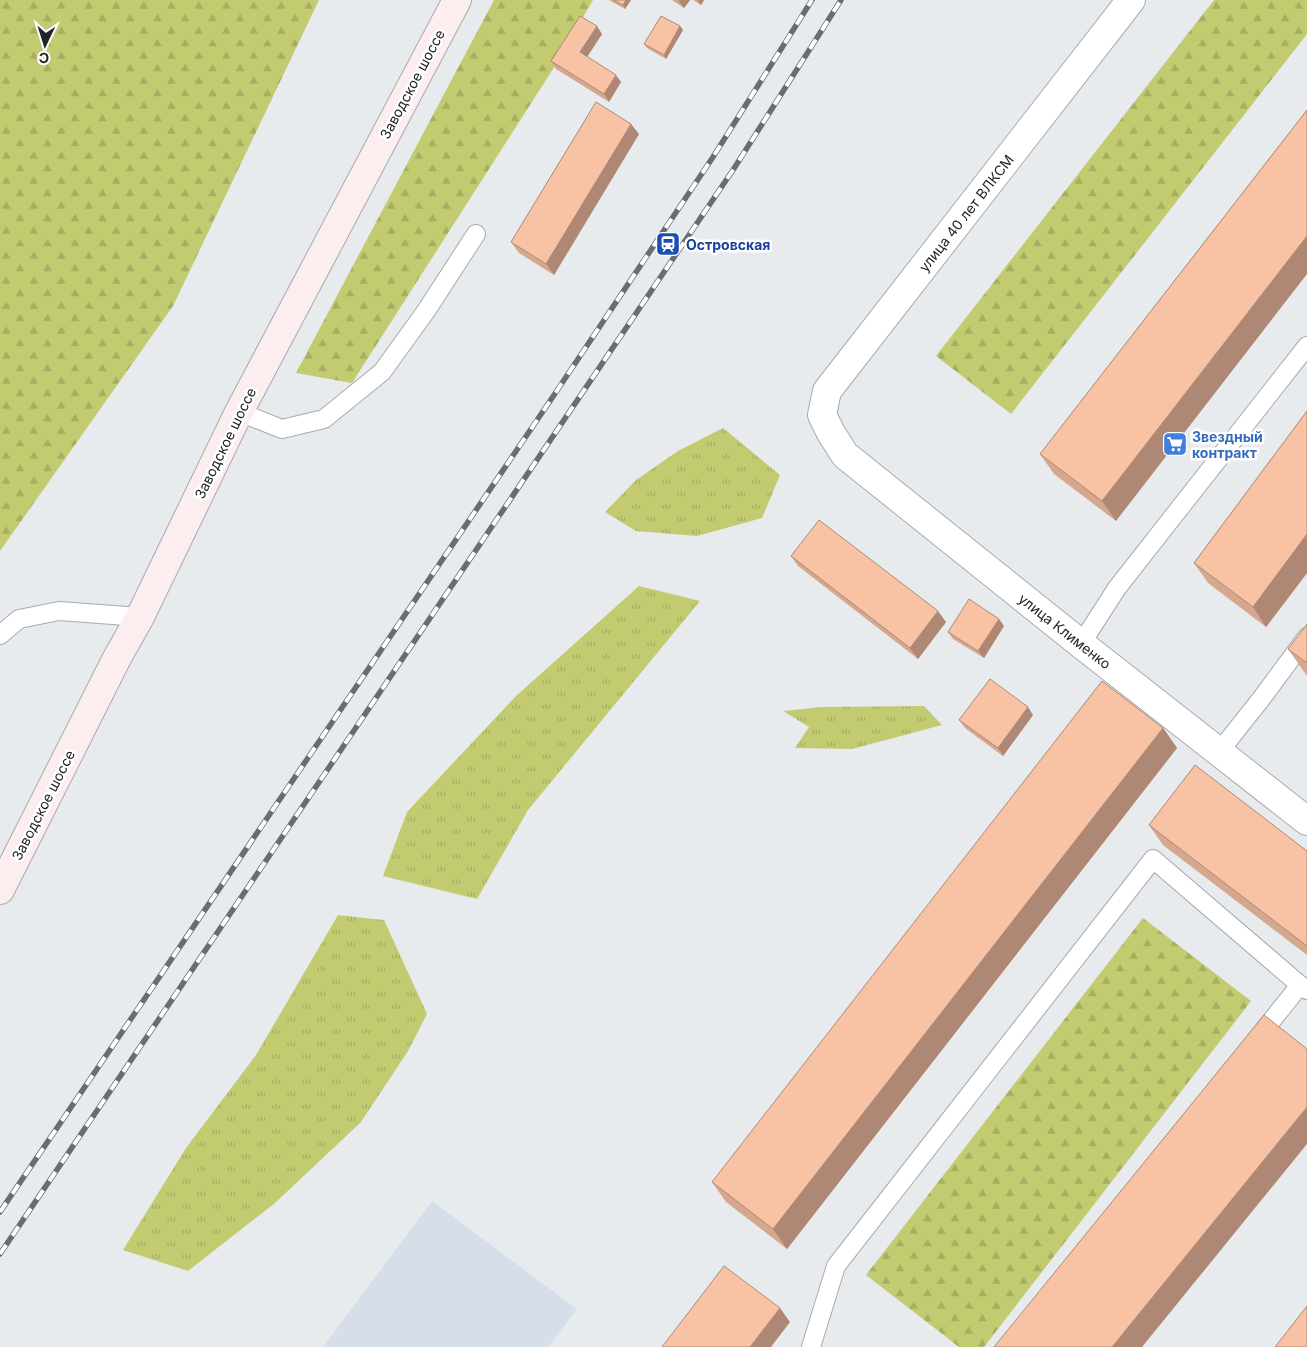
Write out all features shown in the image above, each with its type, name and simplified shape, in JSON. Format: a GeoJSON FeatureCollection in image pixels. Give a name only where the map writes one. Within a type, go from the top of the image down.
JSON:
{"type":"FeatureCollection","features":[{"type":"Feature","properties":{"kind":"main road","name":"Заводское шоссе"},"geometry":{"type":"LineString","coordinates":[[0,890],[117,658],[140,617],[239,412],[457,0]]}},
{"type":"Feature","properties":{"kind":"street","name":"улица 40 лет ВЛКСМ"},"geometry":{"type":"LineString","coordinates":[[831,433],[822,415],[827,391],[1131,0]]}},
{"type":"Feature","properties":{"kind":"street","name":"улица Клименко"},"geometry":{"type":"LineString","coordinates":[[831,433],[845,455],[1081,644],[1307,821]]}},
{"type":"Feature","properties":{"kind":"lane"},"geometry":{"type":"LineString","coordinates":[[239,412],[282,429],[324,419],[382,372],[426,311],[476,234]]}},
{"type":"Feature","properties":{"kind":"lane"},"geometry":{"type":"LineString","coordinates":[[1081,644],[1117,588],[1307,346]]}},
{"type":"Feature","properties":{"kind":"lane"},"geometry":{"type":"LineString","coordinates":[[0,636],[19,619],[59,611],[140,617]]}},
{"type":"Feature","properties":{"kind":"lane"},"geometry":{"type":"LineString","coordinates":[[1219,752],[1307,637]]}},
{"type":"Feature","properties":{"kind":"lane"},"geometry":{"type":"LineString","coordinates":[[811,1347],[836,1266],[1153,859],[1303,987],[1244,1056]]}},
{"type":"Feature","properties":{"kind":"shaded area"},"geometry":{"type":"Polygon","coordinates":[[[432,1201],[577,1309],[548,1347],[323,1347],[432,1201]]]}},
{"type":"Feature","properties":{"kind":"green space"},"geometry":{"type":"Polygon","coordinates":[[[0,0],[319,0],[173,306],[0,551],[0,0]]]}},
{"type":"Feature","properties":{"kind":"green space"},"geometry":{"type":"Polygon","coordinates":[[[494,0],[593,0],[553,69],[352,383],[296,373],[494,0]]]}},
{"type":"Feature","properties":{"kind":"green space"},"geometry":{"type":"Polygon","coordinates":[[[1214,0],[1307,0],[1307,34],[1011,414],[936,356],[1214,0]]]}},
{"type":"Feature","properties":{"kind":"green space"},"geometry":{"type":"Polygon","coordinates":[[[723,428],[780,475],[762,518],[697,536],[636,531],[605,512],[636,480],[678,451],[723,428]]]}},
{"type":"Feature","properties":{"kind":"green space"},"geometry":{"type":"Polygon","coordinates":[[[639,586],[700,601],[528,810],[477,899],[383,876],[407,812],[516,696],[639,586]]]}},
{"type":"Feature","properties":{"kind":"green space"},"geometry":{"type":"Polygon","coordinates":[[[924,706],[942,725],[852,749],[795,748],[809,727],[783,711],[823,707],[924,706]]]}},
{"type":"Feature","properties":{"kind":"green space"},"geometry":{"type":"Polygon","coordinates":[[[338,915],[384,920],[427,1014],[408,1051],[361,1122],[275,1203],[188,1271],[123,1250],[186,1148],[256,1055],[338,915]]]}},
{"type":"Feature","properties":{"kind":"green space"},"geometry":{"type":"Polygon","coordinates":[[[1143,918],[1251,1001],[984,1347],[959,1347],[866,1275],[1143,918]]]}},
{"type":"Feature","properties":{"kind":"building"},"geometry":{"type":"Polygon","coordinates":[[[613,0],[626,0],[623,5],[613,0]]]}},
{"type":"Feature","properties":{"kind":"building"},"geometry":{"type":"Polygon","coordinates":[[[580,16],[597,26],[580,52],[616,75],[604,94],[551,61],[580,16]]]}},
{"type":"Feature","properties":{"kind":"building"},"geometry":{"type":"Polygon","coordinates":[[[661,16],[680,26],[664,55],[644,44],[661,16]]]}},
{"type":"Feature","properties":{"kind":"building"},"geometry":{"type":"Polygon","coordinates":[[[596,102],[631,124],[546,264],[511,242],[596,102]]]}},
{"type":"Feature","properties":{"kind":"building"},"geometry":{"type":"Polygon","coordinates":[[[1307,110],[1307,236],[1102,501],[1040,454],[1307,110]]]}},
{"type":"Feature","properties":{"kind":"building"},"geometry":{"type":"Polygon","coordinates":[[[1307,411],[1307,534],[1253,607],[1194,563],[1307,411]]]}},
{"type":"Feature","properties":{"kind":"building"},"geometry":{"type":"Polygon","coordinates":[[[819,520],[938,611],[910,648],[791,556],[819,520]]]}},
{"type":"Feature","properties":{"kind":"building"},"geometry":{"type":"Polygon","coordinates":[[[969,599],[999,619],[978,651],[948,632],[969,599]]]}},
{"type":"Feature","properties":{"kind":"building"},"geometry":{"type":"Polygon","coordinates":[[[1307,624],[1307,663],[1288,649],[1307,624]]]}},
{"type":"Feature","properties":{"kind":"building"},"geometry":{"type":"Polygon","coordinates":[[[990,679],[1028,707],[998,748],[959,720],[990,679]]]}},
{"type":"Feature","properties":{"kind":"building"},"geometry":{"type":"Polygon","coordinates":[[[1102,681],[1163,728],[773,1229],[712,1182],[1102,681]]]}},
{"type":"Feature","properties":{"kind":"building"},"geometry":{"type":"Polygon","coordinates":[[[1195,765],[1307,851],[1307,946],[1149,825],[1195,765]]]}},
{"type":"Feature","properties":{"kind":"building"},"geometry":{"type":"Polygon","coordinates":[[[1264,1015],[1307,1049],[1307,1107],[1112,1347],[994,1347],[1264,1015]]]}},
{"type":"Feature","properties":{"kind":"building"},"geometry":{"type":"Polygon","coordinates":[[[724,1266],[780,1308],[750,1347],[662,1347],[724,1266]]]}},
{"type":"Feature","properties":{"kind":"building"},"geometry":{"type":"Polygon","coordinates":[[[1307,1306],[1307,1347],[1275,1347],[1307,1306]]]}},
{"type":"Feature","properties":{"kind":"railway"},"geometry":{"type":"LineString","coordinates":[[0,1212],[550,401],[713,157],[812,0]]}},
{"type":"Feature","properties":{"kind":"railway"},"geometry":{"type":"LineString","coordinates":[[0,1254],[733,170],[841,0]]}},
{"type":"Feature","properties":{"kind":"place","name":"Островская"},"geometry":{"type":"Point","coordinates":[668,244]}},
{"type":"Feature","properties":{"kind":"place","name":"Звездный контракт"},"geometry":{"type":"Point","coordinates":[1175,444]}}]}
